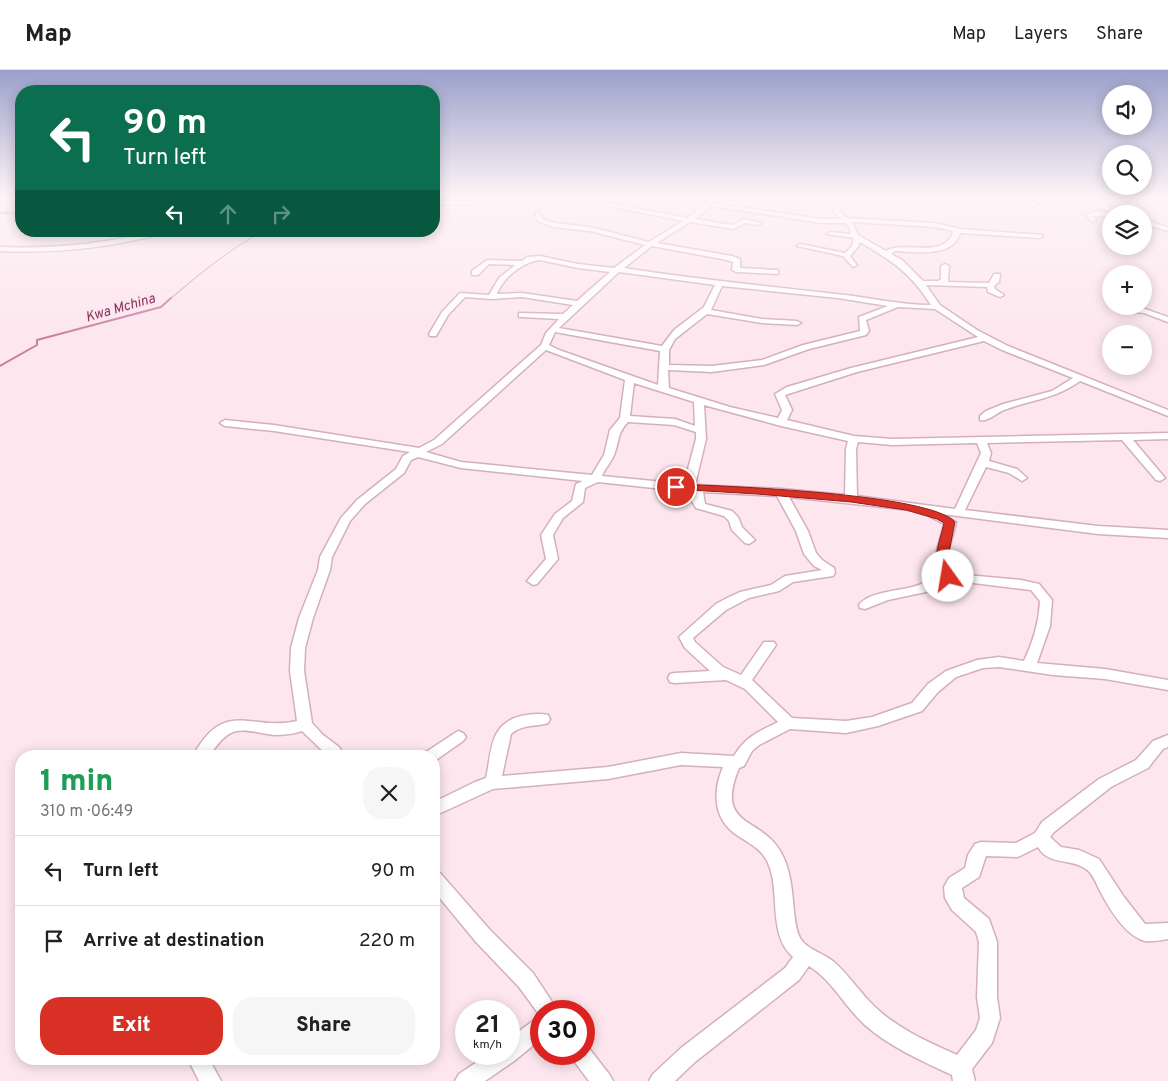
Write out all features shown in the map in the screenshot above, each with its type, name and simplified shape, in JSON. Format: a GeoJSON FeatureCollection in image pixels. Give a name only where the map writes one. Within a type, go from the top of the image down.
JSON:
{"type":"FeatureCollection","features":[{"type":"Feature","properties":{"kind":"street"},"geometry":{"type":"LineString","coordinates":[[0,250],[22,251],[96,244]]}},
{"type":"Feature","properties":{"kind":"street"},"geometry":{"type":"LineString","coordinates":[[333,750],[318,739],[305,725],[297,671],[298,648],[306,618],[324,570],[326,557],[345,520],[361,502],[400,471],[404,461],[438,442],[545,346],[545,340],[553,329],[578,303],[617,269],[651,244]]}},
{"type":"Feature","properties":{"kind":"street"},"geometry":{"type":"LineString","coordinates":[[652,244],[737,260],[734,268],[736,270],[775,272]]}},
{"type":"Feature","properties":{"kind":"street"},"geometry":{"type":"LineString","coordinates":[[847,255],[855,244]]}},
{"type":"Feature","properties":{"kind":"street"},"geometry":{"type":"LineString","coordinates":[[868,244],[898,262],[921,283],[937,307],[950,318],[984,338],[1168,413]]}},
{"type":"Feature","properties":{"kind":"street"},"geometry":{"type":"LineString","coordinates":[[886,254],[902,244]]}},
{"type":"Feature","properties":{"kind":"street"},"geometry":{"type":"LineString","coordinates":[[897,248],[933,250],[946,244]]}},
{"type":"Feature","properties":{"kind":"street"},"geometry":{"type":"LineString","coordinates":[[800,246],[847,255]]}},
{"type":"Feature","properties":{"kind":"street"},"geometry":{"type":"LineString","coordinates":[[847,255],[847,259],[853,265]]}},
{"type":"Feature","properties":{"kind":"street"},"geometry":{"type":"LineString","coordinates":[[492,297],[496,287],[502,280],[523,263],[530,259],[540,258],[719,284],[872,300],[897,305],[937,307]]}},
{"type":"Feature","properties":{"kind":"street"},"geometry":{"type":"LineString","coordinates":[[475,273],[487,262],[523,263]]}},
{"type":"Feature","properties":{"kind":"street"},"geometry":{"type":"LineString","coordinates":[[940,283],[945,280],[945,266]]}},
{"type":"Feature","properties":{"kind":"street"},"geometry":{"type":"LineString","coordinates":[[921,283],[990,285],[995,282],[998,276]]}},
{"type":"Feature","properties":{"kind":"street"},"geometry":{"type":"LineString","coordinates":[[664,388],[661,380],[665,348],[686,324],[705,311],[711,303],[719,284]]}},
{"type":"Feature","properties":{"kind":"street"},"geometry":{"type":"LineString","coordinates":[[990,285],[991,290],[1000,295]]}},
{"type":"Feature","properties":{"kind":"street"},"geometry":{"type":"LineString","coordinates":[[433,334],[445,314],[461,296],[492,297],[522,295],[578,303]]}},
{"type":"Feature","properties":{"kind":"street"},"geometry":{"type":"LineString","coordinates":[[663,368],[712,369],[764,362],[806,347],[863,333],[865,331],[862,319],[897,305]]}},
{"type":"Feature","properties":{"kind":"street"},"geometry":{"type":"LineString","coordinates":[[705,311],[768,322],[797,323]]}},
{"type":"Feature","properties":{"kind":"street"},"geometry":{"type":"LineString","coordinates":[[1152,314],[1168,320]]}},
{"type":"Feature","properties":{"kind":"street"},"geometry":{"type":"LineString","coordinates":[[522,315],[556,315],[564,318]]}},
{"type":"Feature","properties":{"kind":"street"},"geometry":{"type":"LineString","coordinates":[[553,329],[665,348]]}},
{"type":"Feature","properties":{"kind":"street"},"geometry":{"type":"LineString","coordinates":[[781,423],[787,410],[780,394],[790,389],[854,370],[984,338]]}},
{"type":"Feature","properties":{"kind":"street"},"geometry":{"type":"LineString","coordinates":[[545,346],[630,379],[664,388],[699,401],[781,423],[854,439],[892,442],[1168,436]]}},
{"type":"Feature","properties":{"kind":"street"},"geometry":{"type":"LineString","coordinates":[[983,418],[989,413],[1054,394],[1079,378]]}},
{"type":"Feature","properties":{"kind":"street"},"geometry":{"type":"LineString","coordinates":[[533,581],[552,559],[547,535],[559,516],[577,502],[580,486],[596,479],[599,469],[609,455],[616,430],[625,418],[630,379]]}},
{"type":"Feature","properties":{"kind":"street"},"geometry":{"type":"LineString","coordinates":[[699,401],[701,439],[693,489],[696,500],[700,506],[731,515],[736,520],[736,528],[749,540]]}},
{"type":"Feature","properties":{"kind":"street"},"geometry":{"type":"LineString","coordinates":[[625,418],[675,422],[701,431]]}},
{"type":"Feature","properties":{"kind":"street"},"geometry":{"type":"LineString","coordinates":[[225,423],[274,428],[419,452],[461,466],[693,489],[782,492],[1098,530],[1168,534]]}},
{"type":"Feature","properties":{"kind":"street"},"geometry":{"type":"LineString","coordinates":[[1125,436],[1160,478]]}},
{"type":"Feature","properties":{"kind":"street"},"geometry":{"type":"LineString","coordinates":[[851,499],[851,449],[854,439]]}},
{"type":"Feature","properties":{"kind":"street"},"geometry":{"type":"LineString","coordinates":[[958,513],[983,463],[986,453],[981,441]]}},
{"type":"Feature","properties":{"kind":"street"},"geometry":{"type":"LineString","coordinates":[[983,463],[1012,471],[1022,478]]}},
{"type":"Feature","properties":{"kind":"street"},"geometry":{"type":"LineString","coordinates":[[782,492],[784,500],[802,532],[810,554],[818,563],[830,571],[824,575],[789,579],[774,588],[745,595],[732,601],[686,637],[690,645],[718,670],[743,682],[758,692],[778,715],[788,723]]}},
{"type":"Feature","properties":{"kind":"street"},"geometry":{"type":"LineString","coordinates":[[907,507],[941,516],[950,522],[941,562],[942,571],[948,576],[1021,584],[1035,587],[1042,593],[1046,600],[1047,608],[1037,650],[1028,666]]}},
{"type":"Feature","properties":{"kind":"street"},"geometry":{"type":"LineString","coordinates":[[864,605],[884,597],[913,592],[948,576]]}},
{"type":"Feature","properties":{"kind":"street"},"geometry":{"type":"LineString","coordinates":[[743,682],[770,645]]}},
{"type":"Feature","properties":{"kind":"street"},"geometry":{"type":"LineString","coordinates":[[1042,837],[1018,850],[981,849],[977,855],[973,872],[955,882],[953,887],[954,898],[958,904],[982,925],[988,942],[987,997],[990,1018],[985,1036],[967,1057],[963,1075],[905,1041],[874,1020],[823,964],[805,956],[795,948],[790,938],[779,869],[775,858],[765,846],[732,822],[727,815],[724,798],[726,779],[734,763],[741,759],[747,747],[754,740],[788,723],[836,727],[873,722],[892,714],[917,708],[932,688],[951,674],[982,663],[991,662],[1105,674],[1168,685]]}},
{"type":"Feature","properties":{"kind":"street"},"geometry":{"type":"LineString","coordinates":[[675,678],[726,675]]}},
{"type":"Feature","properties":{"kind":"street"},"geometry":{"type":"LineString","coordinates":[[493,783],[504,732],[509,726],[517,722],[543,719]]}},
{"type":"Feature","properties":{"kind":"street"},"geometry":{"type":"LineString","coordinates":[[205,750],[210,740],[230,726],[287,728],[305,725]]}},
{"type":"Feature","properties":{"kind":"street"},"geometry":{"type":"LineString","coordinates":[[440,750],[458,737]]}},
{"type":"Feature","properties":{"kind":"street"},"geometry":{"type":"LineString","coordinates":[[1168,741],[1158,745],[1142,764],[1105,783],[1048,826],[1042,837],[1044,843],[1057,855],[1080,858],[1094,865],[1104,878],[1110,892],[1139,930],[1157,933],[1168,931]]}},
{"type":"Feature","properties":{"kind":"street"},"geometry":{"type":"LineString","coordinates":[[440,806],[481,786],[493,783],[608,773],[681,759],[734,763]]}},
{"type":"Feature","properties":{"kind":"street"},"geometry":{"type":"LineString","coordinates":[[440,887],[483,936],[526,980],[540,1000]]}},
{"type":"Feature","properties":{"kind":"street"},"geometry":{"type":"LineString","coordinates":[[660,1081],[688,1055],[792,974],[805,956]]}},
{"type":"Feature","properties":{"kind":"street"},"geometry":{"type":"LineString","coordinates":[[520,1044],[530,1036]]}},
{"type":"Feature","properties":{"kind":"street"},"geometry":{"type":"LineString","coordinates":[[201,1065],[210,1081]]}},
{"type":"Feature","properties":{"kind":"street"},"geometry":{"type":"LineString","coordinates":[[466,1081],[490,1065]]}},
{"type":"Feature","properties":{"kind":"street"},"geometry":{"type":"LineString","coordinates":[[590,1065],[602,1081]]}},
{"type":"Feature","properties":{"kind":"waterway","name":"Kwa Mchina"},"geometry":{"type":"LineString","coordinates":[[170,299],[204,271],[242,244]]}},
{"type":"Feature","properties":{"kind":"waterway","name":"Kwa Mchina"},"geometry":{"type":"LineString","coordinates":[[0,366],[37,345],[37,340],[161,307],[171,298]]}},
{"type":"Feature","properties":{"kind":"route"},"geometry":{"type":"LineString","coordinates":[[676,487],[782,492],[851,499],[907,507],[941,516],[950,522],[950,529],[941,562],[942,571],[948,576]]}}]}
